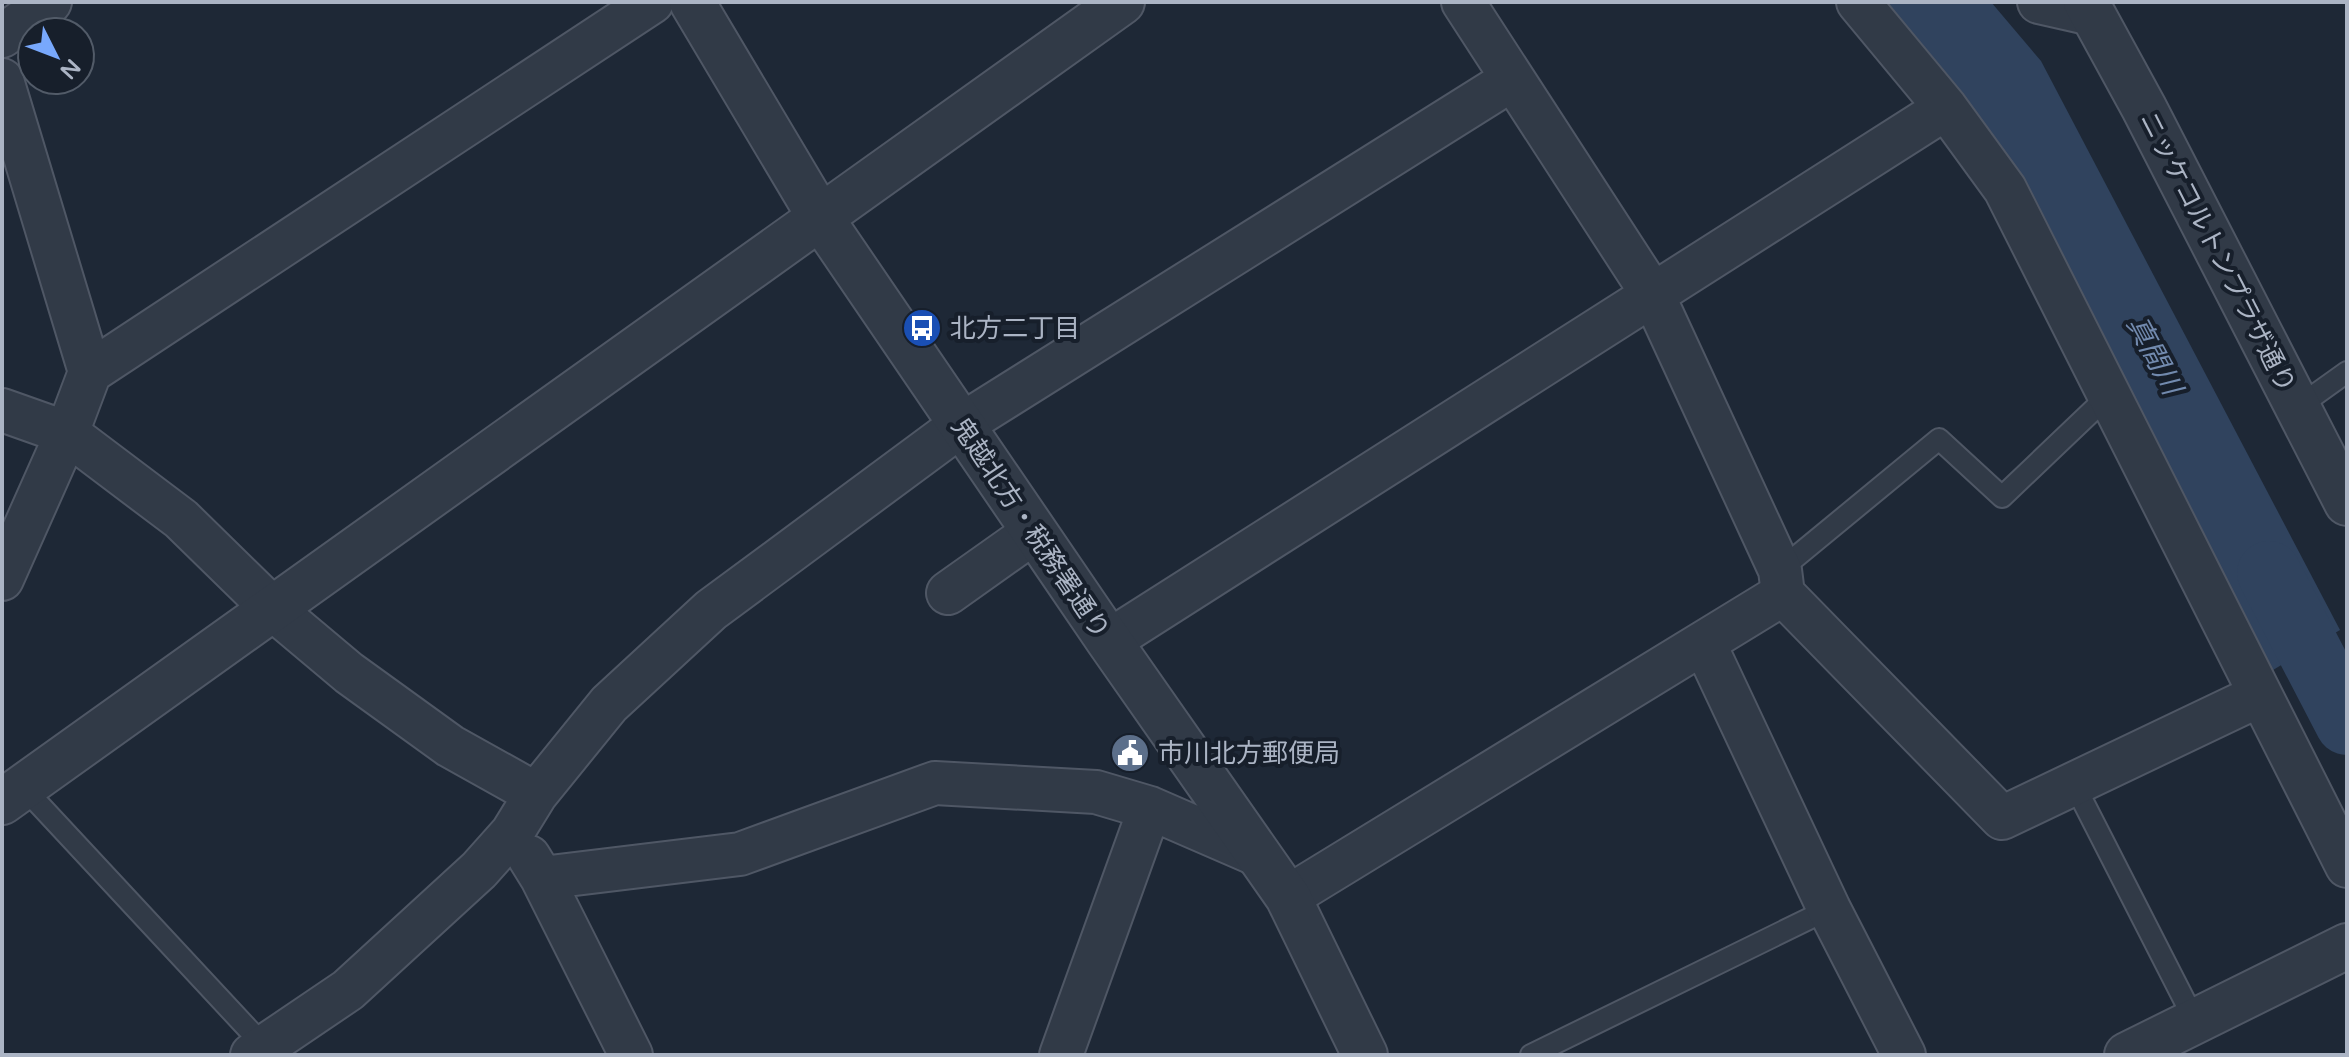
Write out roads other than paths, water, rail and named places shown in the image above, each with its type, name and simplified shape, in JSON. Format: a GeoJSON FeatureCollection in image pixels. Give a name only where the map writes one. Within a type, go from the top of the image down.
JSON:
{"type":"FeatureCollection","features":[{"type":"Feature","properties":{"kind":"street"},"geometry":{"type":"LineString","coordinates":[[2,36],[50,2]]}},
{"type":"Feature","properties":{"kind":"street"},"geometry":{"type":"LineString","coordinates":[[2,579],[67,433],[90,372],[652,2]]}},
{"type":"Feature","properties":{"kind":"street","name":"鬼越北方・税務署通り"},"geometry":{"type":"LineString","coordinates":[[692,2],[820,217],[1288,897],[1365,1055]]}},
{"type":"Feature","properties":{"kind":"street"},"geometry":{"type":"LineString","coordinates":[[12,795],[1122,2]]}},
{"type":"Feature","properties":{"kind":"street"},"geometry":{"type":"LineString","coordinates":[[1463,2],[1653,295],[1782,582],[2002,818],[2260,695]]}},
{"type":"Feature","properties":{"kind":"street"},"geometry":{"type":"LineString","coordinates":[[1858,2],[1946,108],[2005,189],[2347,866]]}},
{"type":"Feature","properties":{"kind":"street"},"geometry":{"type":"LineString","coordinates":[[2039,2],[2089,8]]}},
{"type":"Feature","properties":{"kind":"street","name":"ニッケコルトンプラザ通り"},"geometry":{"type":"LineString","coordinates":[[2089,8],[2144,108],[2347,503]]}},
{"type":"Feature","properties":{"kind":"street"},"geometry":{"type":"LineString","coordinates":[[2,80],[90,372]]}},
{"type":"Feature","properties":{"kind":"street"},"geometry":{"type":"LineString","coordinates":[[258,1050],[348,990],[479,870],[512,833],[536,794],[609,704],[711,610],[961,425],[1511,80]]}},
{"type":"Feature","properties":{"kind":"street"},"geometry":{"type":"LineString","coordinates":[[1109,641],[1946,108]]}},
{"type":"Feature","properties":{"kind":"street"},"geometry":{"type":"LineString","coordinates":[[2,410],[67,433],[181,519],[274,610],[349,673],[450,746],[536,794]]}},
{"type":"Feature","properties":{"kind":"street"},"geometry":{"type":"LineString","coordinates":[[948,593],[1034,532]]}},
{"type":"Feature","properties":{"kind":"street"},"geometry":{"type":"LineString","coordinates":[[1288,897],[1704,643],[1782,582]]}},
{"type":"Feature","properties":{"kind":"street"},"geometry":{"type":"LineString","coordinates":[[1704,643],[1829,909],[1904,1055]]}},
{"type":"Feature","properties":{"kind":"street"},"geometry":{"type":"LineString","coordinates":[[542,878],[740,854],[935,783],[1096,792],[1150,808],[1256,854]]}},
{"type":"Feature","properties":{"kind":"street"},"geometry":{"type":"LineString","coordinates":[[1061,1055],[1150,808]]}},
{"type":"Feature","properties":{"kind":"street"},"geometry":{"type":"LineString","coordinates":[[512,833],[542,878],[631,1055]]}},
{"type":"Feature","properties":{"kind":"street"},"geometry":{"type":"LineString","coordinates":[[2127,1055],[2347,946]]}},
{"type":"Feature","properties":{"kind":"lane"},"geometry":{"type":"LineString","coordinates":[[2298,407],[2347,372]]}},
{"type":"Feature","properties":{"kind":"lane"},"geometry":{"type":"LineString","coordinates":[[1782,582],[1939,439],[2002,497],[2109,395]]}},
{"type":"Feature","properties":{"kind":"lane"},"geometry":{"type":"LineString","coordinates":[[2074,784],[2195,1021]]}},
{"type":"Feature","properties":{"kind":"lane"},"geometry":{"type":"LineString","coordinates":[[12,795],[258,1050]]}},
{"type":"Feature","properties":{"kind":"lane"},"geometry":{"type":"LineString","coordinates":[[1531,1055],[1829,909]]}},
{"type":"Feature","properties":{"kind":"water"},"geometry":{"type":"Polygon","coordinates":[[[1881,2],[1991,2],[2041,61],[2340,630],[2268,673],[1881,2]]]}},
{"type":"Feature","properties":{"kind":"waterway","name":"真間川"},"geometry":{"type":"LineString","coordinates":[[2269,573],[2347,723]]}},
{"type":"Feature","properties":{"kind":"place","name":"北方二丁目"},"geometry":{"type":"Point","coordinates":[922,328]}},
{"type":"Feature","properties":{"kind":"place","name":"市川北方郵便局"},"geometry":{"type":"Point","coordinates":[1130,753]}}]}
